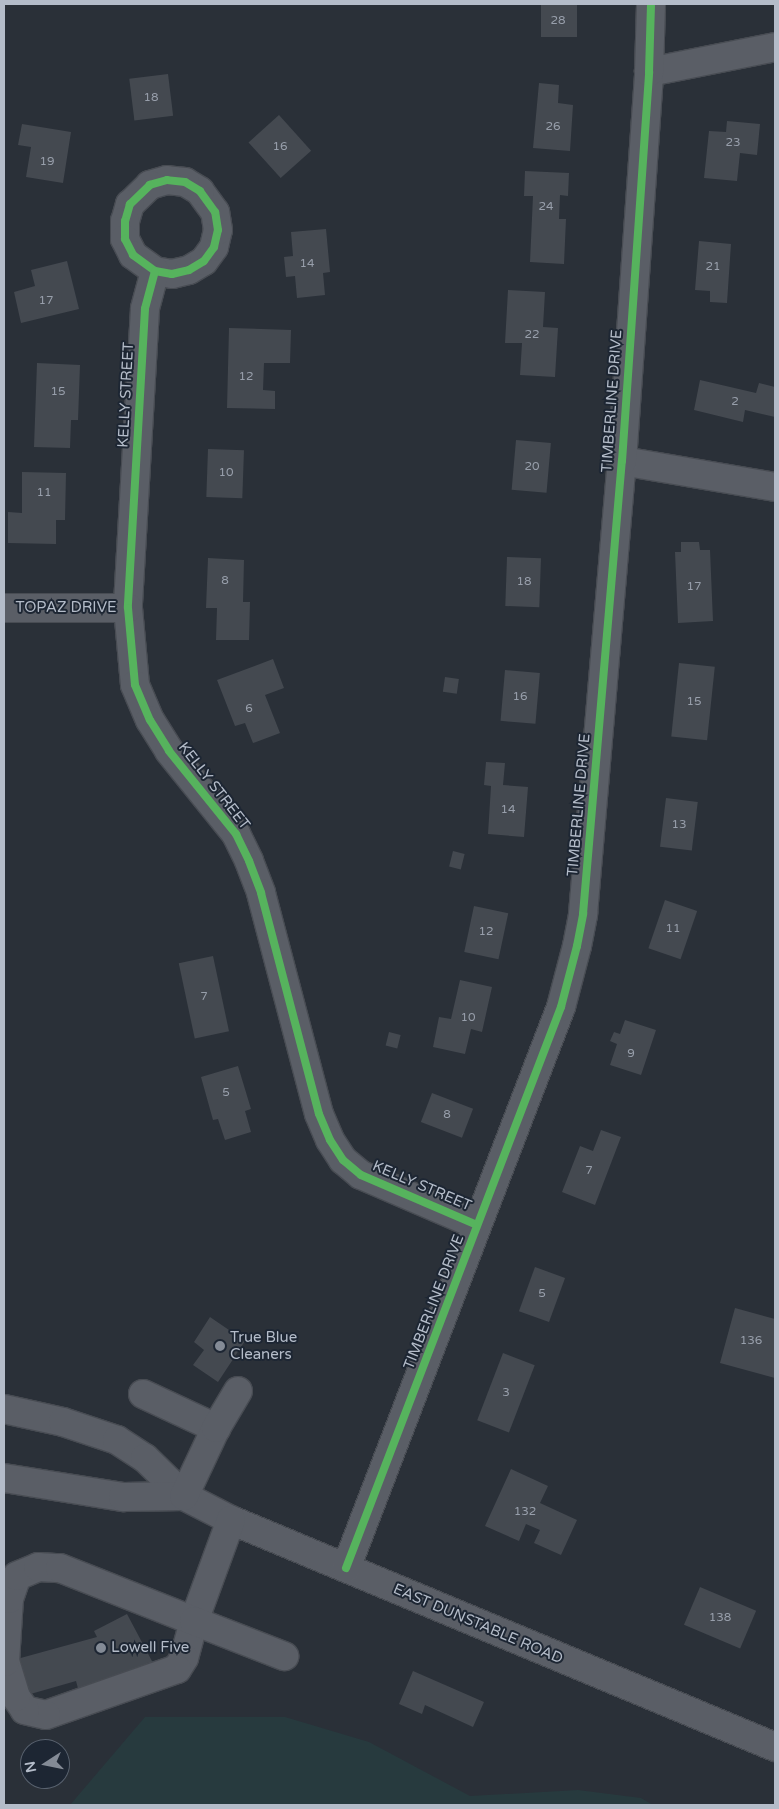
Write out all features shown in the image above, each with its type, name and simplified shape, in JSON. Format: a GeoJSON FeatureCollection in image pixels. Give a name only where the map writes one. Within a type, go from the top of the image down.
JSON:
{"type":"FeatureCollection","features":[{"type":"Feature","properties":{"kind":"street","name":"TIMBERLINE DRIVE"},"geometry":{"type":"LineString","coordinates":[[346,1568],[561,1007],[579,938],[622,461],[649,72],[651,4]]}},
{"type":"Feature","properties":{"kind":"street"},"geometry":{"type":"LineString","coordinates":[[649,72],[775,47]]}},
{"type":"Feature","properties":{"kind":"street","name":"KELLY STREET"},"geometry":{"type":"LineString","coordinates":[[155,271],[145,309],[128,608],[135,685],[150,720],[169,751],[236,834],[261,893],[319,1114],[330,1140],[343,1160],[361,1175],[478,1225]]}},
{"type":"Feature","properties":{"kind":"street"},"geometry":{"type":"LineString","coordinates":[[622,461],[775,487]]}},
{"type":"Feature","properties":{"kind":"street","name":"TOPAZ DRIVE"},"geometry":{"type":"LineString","coordinates":[[4,608],[128,608]]}},
{"type":"Feature","properties":{"kind":"street"},"geometry":{"type":"LineString","coordinates":[[184,1496],[216,1428],[238,1391]]}},
{"type":"Feature","properties":{"kind":"street"},"geometry":{"type":"LineString","coordinates":[[143,1394],[216,1428]]}},
{"type":"Feature","properties":{"kind":"street","name":"EAST DUNSTABLE ROAD"},"geometry":{"type":"LineString","coordinates":[[4,1409],[77,1426],[117,1440],[145,1458],[184,1496],[230,1520],[775,1747]]}},
{"type":"Feature","properties":{"kind":"street","name":"EAST DUNSTABLE ROAD"},"geometry":{"type":"LineString","coordinates":[[4,1478],[122,1497],[184,1496]]}},
{"type":"Feature","properties":{"kind":"street"},"geometry":{"type":"LineString","coordinates":[[230,1520],[194,1621],[184,1658],[173,1672],[53,1713],[31,1713],[16,1696],[5,1654],[13,1582],[23,1572],[38,1566],[60,1568],[194,1621],[284,1656]]}},
{"type":"Feature","properties":{"kind":"green space"},"geometry":{"type":"Polygon","coordinates":[[[145,1717],[285,1717],[369,1742],[470,1796],[578,1790],[641,1798],[653,1805],[70,1805],[145,1717]]]}},
{"type":"Feature","properties":{"kind":"building"},"geometry":{"type":"Polygon","coordinates":[[[541,4],[577,4],[577,37],[541,37],[541,4]]]}},
{"type":"Feature","properties":{"kind":"building"},"geometry":{"type":"Polygon","coordinates":[[[168,74],[173,116],[134,120],[129,79],[168,74]]]}},
{"type":"Feature","properties":{"kind":"building"},"geometry":{"type":"Polygon","coordinates":[[[539,83],[559,85],[558,103],[573,105],[570,151],[533,148],[539,83]]]}},
{"type":"Feature","properties":{"kind":"building"},"geometry":{"type":"Polygon","coordinates":[[[279,115],[311,151],[281,178],[249,142],[279,115]]]}},
{"type":"Feature","properties":{"kind":"building"},"geometry":{"type":"Polygon","coordinates":[[[727,121],[760,124],[757,155],[740,153],[737,181],[704,178],[709,131],[726,132],[727,121]]]}},
{"type":"Feature","properties":{"kind":"building"},"geometry":{"type":"Polygon","coordinates":[[[22,124],[71,132],[63,183],[26,177],[31,147],[18,145],[22,124]]]}},
{"type":"Feature","properties":{"kind":"building"},"geometry":{"type":"Polygon","coordinates":[[[525,171],[569,173],[568,196],[560,195],[559,219],[566,219],[564,264],[530,262],[533,196],[524,196],[525,171]]]}},
{"type":"Feature","properties":{"kind":"building"},"geometry":{"type":"Polygon","coordinates":[[[326,229],[330,272],[323,273],[325,295],[297,298],[295,276],[286,277],[284,257],[293,256],[291,232],[326,229]]]}},
{"type":"Feature","properties":{"kind":"building"},"geometry":{"type":"Polygon","coordinates":[[[699,241],[731,244],[727,303],[710,302],[710,291],[695,290],[699,241]]]}},
{"type":"Feature","properties":{"kind":"building"},"geometry":{"type":"Polygon","coordinates":[[[67,261],[79,309],[21,323],[14,292],[35,286],[31,270],[67,261]]]}},
{"type":"Feature","properties":{"kind":"building"},"geometry":{"type":"Polygon","coordinates":[[[508,290],[545,292],[543,327],[558,328],[555,377],[520,375],[522,343],[505,343],[508,290]]]}},
{"type":"Feature","properties":{"kind":"building"},"geometry":{"type":"Polygon","coordinates":[[[229,328],[291,330],[290,363],[264,363],[263,390],[275,391],[275,409],[227,408],[229,328]]]}},
{"type":"Feature","properties":{"kind":"building"},"geometry":{"type":"Polygon","coordinates":[[[37,363],[80,365],[78,420],[71,420],[70,448],[34,447],[37,363]]]}},
{"type":"Feature","properties":{"kind":"building"},"geometry":{"type":"Polygon","coordinates":[[[700,380],[756,393],[759,383],[775,387],[775,417],[745,410],[743,422],[694,410],[700,380]]]}},
{"type":"Feature","properties":{"kind":"building"},"geometry":{"type":"Polygon","coordinates":[[[516,440],[551,443],[547,493],[512,490],[516,440]]]}},
{"type":"Feature","properties":{"kind":"building"},"geometry":{"type":"Polygon","coordinates":[[[208,449],[244,450],[242,498],[206,497],[208,449]]]}},
{"type":"Feature","properties":{"kind":"building"},"geometry":{"type":"Polygon","coordinates":[[[22,472],[66,473],[65,520],[56,520],[56,544],[8,543],[8,512],[22,513],[22,472]]]}},
{"type":"Feature","properties":{"kind":"building"},"geometry":{"type":"Polygon","coordinates":[[[681,542],[699,542],[700,550],[710,550],[713,621],[678,623],[675,552],[681,552],[681,542]]]}},
{"type":"Feature","properties":{"kind":"building"},"geometry":{"type":"Polygon","coordinates":[[[507,557],[541,558],[539,607],[505,606],[507,557]]]}},
{"type":"Feature","properties":{"kind":"building"},"geometry":{"type":"Polygon","coordinates":[[[208,558],[244,560],[243,602],[250,602],[249,640],[216,640],[217,608],[206,608],[208,558]]]}},
{"type":"Feature","properties":{"kind":"building"},"geometry":{"type":"Polygon","coordinates":[[[273,659],[284,688],[265,695],[280,733],[253,743],[245,723],[235,726],[217,680],[273,659]]]}},
{"type":"Feature","properties":{"kind":"building"},"geometry":{"type":"Polygon","coordinates":[[[679,663],[715,667],[707,740],[671,737],[679,663]]]}},
{"type":"Feature","properties":{"kind":"building"},"geometry":{"type":"Polygon","coordinates":[[[505,670],[540,673],[535,724],[501,721],[505,670]]]}},
{"type":"Feature","properties":{"kind":"building"},"geometry":{"type":"Polygon","coordinates":[[[445,677],[459,679],[457,694],[443,692],[445,677]]]}},
{"type":"Feature","properties":{"kind":"building"},"geometry":{"type":"Polygon","coordinates":[[[486,762],[505,763],[503,785],[528,787],[524,837],[488,834],[491,786],[484,785],[486,762]]]}},
{"type":"Feature","properties":{"kind":"building"},"geometry":{"type":"Polygon","coordinates":[[[666,798],[698,802],[692,851],[660,847],[666,798]]]}},
{"type":"Feature","properties":{"kind":"building"},"geometry":{"type":"Polygon","coordinates":[[[453,851],[465,854],[461,869],[449,867],[453,851]]]}},
{"type":"Feature","properties":{"kind":"building"},"geometry":{"type":"Polygon","coordinates":[[[665,900],[697,911],[681,959],[648,948],[665,900]]]}},
{"type":"Feature","properties":{"kind":"building"},"geometry":{"type":"Polygon","coordinates":[[[474,906],[508,913],[498,959],[464,952],[474,906]]]}},
{"type":"Feature","properties":{"kind":"building"},"geometry":{"type":"Polygon","coordinates":[[[213,956],[229,1031],[195,1039],[179,963],[213,956]]]}},
{"type":"Feature","properties":{"kind":"building"},"geometry":{"type":"Polygon","coordinates":[[[460,980],[492,987],[482,1032],[471,1029],[465,1054],[433,1047],[439,1017],[451,1019],[460,980]]]}},
{"type":"Feature","properties":{"kind":"building"},"geometry":{"type":"Polygon","coordinates":[[[625,1020],[656,1030],[641,1075],[610,1065],[617,1044],[610,1041],[614,1032],[620,1034],[625,1020]]]}},
{"type":"Feature","properties":{"kind":"building"},"geometry":{"type":"Polygon","coordinates":[[[389,1032],[401,1035],[397,1048],[386,1046],[389,1032]]]}},
{"type":"Feature","properties":{"kind":"building"},"geometry":{"type":"Polygon","coordinates":[[[238,1066],[251,1109],[245,1111],[251,1132],[225,1140],[218,1119],[213,1120],[201,1077],[238,1066]]]}},
{"type":"Feature","properties":{"kind":"building"},"geometry":{"type":"Polygon","coordinates":[[[432,1093],[473,1109],[462,1138],[421,1122],[432,1093]]]}},
{"type":"Feature","properties":{"kind":"building"},"geometry":{"type":"Polygon","coordinates":[[[601,1130],[621,1137],[595,1205],[562,1192],[580,1146],[593,1151],[601,1130]]]}},
{"type":"Feature","properties":{"kind":"building"},"geometry":{"type":"Polygon","coordinates":[[[535,1267],[565,1278],[549,1322],[519,1311],[535,1267]]]}},
{"type":"Feature","properties":{"kind":"building"},"geometry":{"type":"Polygon","coordinates":[[[735,1308],[775,1319],[775,1378],[720,1363],[735,1308]]]}},
{"type":"Feature","properties":{"kind":"building","name":"True Blue Cleaners"},"geometry":{"type":"Polygon","coordinates":[[[210,1317],[245,1341],[218,1382],[193,1365],[204,1350],[194,1342],[210,1317]]]}},
{"type":"Feature","properties":{"kind":"building"},"geometry":{"type":"Polygon","coordinates":[[[503,1353],[535,1365],[509,1432],[477,1420],[503,1353]]]}},
{"type":"Feature","properties":{"kind":"building"},"geometry":{"type":"Polygon","coordinates":[[[511,1469],[548,1486],[540,1503],[577,1520],[561,1555],[534,1543],[540,1530],[526,1524],[519,1541],[485,1526],[511,1469]]]}},
{"type":"Feature","properties":{"kind":"building"},"geometry":{"type":"Polygon","coordinates":[[[700,1587],[756,1611],[740,1649],[684,1625],[700,1587]]]}},
{"type":"Feature","properties":{"kind":"building","name":"Lowell Five"},"geometry":{"type":"Polygon","coordinates":[[[127,1614],[153,1663],[117,1681],[79,1692],[76,1681],[27,1695],[17,1659],[97,1637],[94,1631],[127,1614]]]}},
{"type":"Feature","properties":{"kind":"building"},"geometry":{"type":"Polygon","coordinates":[[[413,1671],[484,1702],[473,1727],[425,1705],[422,1714],[399,1704],[413,1671]]]}},
{"type":"Feature","properties":{"kind":"cycle path"},"geometry":{"type":"LineString","coordinates":[[346,1568],[561,1007],[577,946],[583,914],[622,461],[649,72],[651,4]]}},
{"type":"Feature","properties":{"kind":"cycle path"},"geometry":{"type":"LineString","coordinates":[[155,271],[172,274],[189,270],[204,261],[214,247],[218,230],[215,212],[200,191],[185,182],[167,180],[150,185],[130,204],[125,221],[125,239],[133,255],[155,271],[145,309],[128,608],[135,685],[150,720],[169,751],[236,834],[249,861],[261,893],[319,1114],[330,1140],[343,1160],[361,1175],[477,1225]]}},
{"type":"Feature","properties":{"kind":"place","name":"True Blue Cleaners"},"geometry":{"type":"Point","coordinates":[220,1346]}},
{"type":"Feature","properties":{"kind":"place","name":"Lowell Five"},"geometry":{"type":"Point","coordinates":[101,1648]}}]}
